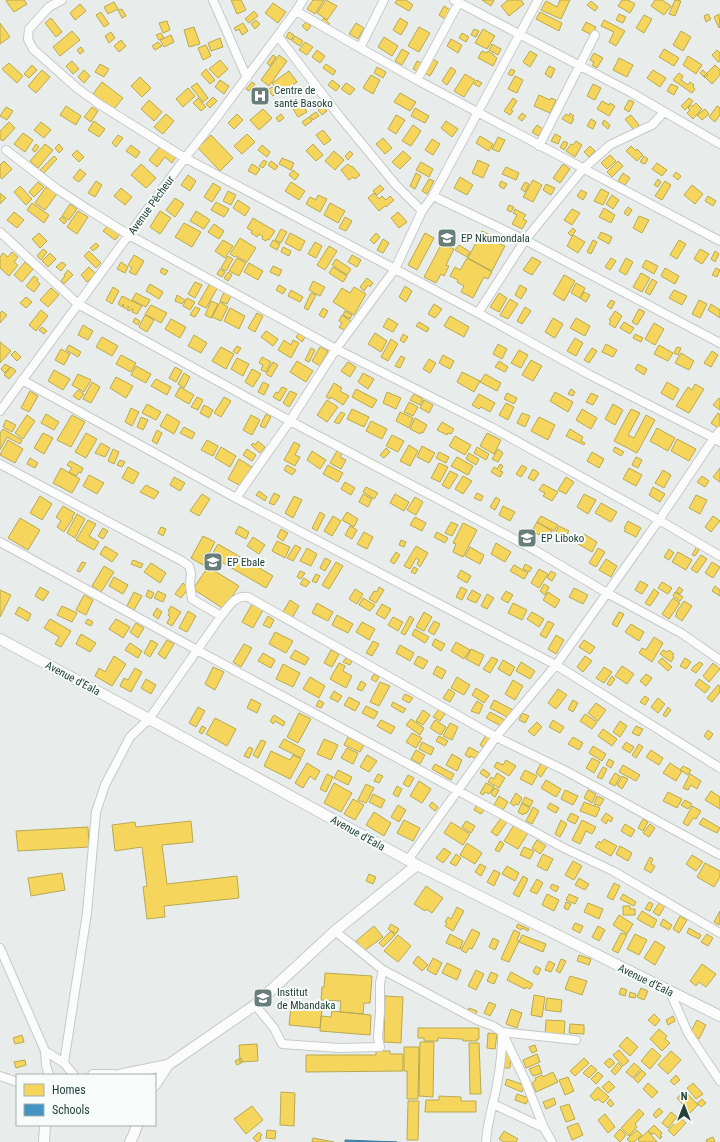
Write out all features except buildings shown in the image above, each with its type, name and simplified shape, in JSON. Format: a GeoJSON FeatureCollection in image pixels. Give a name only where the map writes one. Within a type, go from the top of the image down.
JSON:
{"type":"FeatureCollection","features":[{"type":"Feature","properties":{"kind":"street"},"geometry":{"type":"LineString","coordinates":[[62,0],[48,7],[29,29],[28,39],[32,49],[99,104],[185,158],[478,313],[590,375],[717,440]]}},
{"type":"Feature","properties":{"kind":"street"},"geometry":{"type":"LineString","coordinates":[[214,0],[246,78]]}},
{"type":"Feature","properties":{"kind":"street","name":"Avenue Pêcheur"},"geometry":{"type":"LineString","coordinates":[[0,411],[185,158],[304,0]]}},
{"type":"Feature","properties":{"kind":"street"},"geometry":{"type":"LineString","coordinates":[[360,48],[384,0]]}},
{"type":"Feature","properties":{"kind":"street"},"geometry":{"type":"LineString","coordinates":[[236,498],[290,421],[336,349],[395,269],[422,211],[433,196],[538,0]]}},
{"type":"Feature","properties":{"kind":"street"},"geometry":{"type":"LineString","coordinates":[[417,80],[457,1],[632,93],[720,144]]}},
{"type":"Feature","properties":{"kind":"street"},"geometry":{"type":"LineString","coordinates":[[296,11],[417,80],[720,241]]}},
{"type":"Feature","properties":{"kind":"street"},"geometry":{"type":"LineString","coordinates":[[539,146],[595,35]]}},
{"type":"Feature","properties":{"kind":"street"},"geometry":{"type":"LineString","coordinates":[[278,36],[340,117],[396,185],[422,211]]}},
{"type":"Feature","properties":{"kind":"street"},"geometry":{"type":"LineString","coordinates":[[478,313],[525,240],[583,169],[610,145],[652,125],[664,112]]}},
{"type":"Feature","properties":{"kind":"street"},"geometry":{"type":"LineString","coordinates":[[6,150],[64,193],[129,235],[336,349],[493,428],[659,520],[720,556]]}},
{"type":"Feature","properties":{"kind":"street"},"geometry":{"type":"LineString","coordinates":[[433,196],[525,240],[720,343]]}},
{"type":"Feature","properties":{"kind":"street"},"geometry":{"type":"LineString","coordinates":[[0,232],[78,304],[290,421],[533,549],[607,593],[681,633],[720,660]]}},
{"type":"Feature","properties":{"kind":"street"},"geometry":{"type":"LineString","coordinates":[[22,380],[236,498],[556,665],[720,768]]}},
{"type":"Feature","properties":{"kind":"street"},"geometry":{"type":"LineString","coordinates":[[156,1084],[168,1066],[255,1005],[335,931],[412,863],[458,790],[496,736],[556,665],[717,440],[720,431]]}},
{"type":"Feature","properties":{"kind":"street"},"geometry":{"type":"LineString","coordinates":[[0,464],[189,566],[191,573],[190,584],[192,599],[221,616]]}},
{"type":"Feature","properties":{"kind":"street"},"geometry":{"type":"LineString","coordinates":[[0,542],[564,848],[612,871],[720,933]]}},
{"type":"Feature","properties":{"kind":"street"},"geometry":{"type":"LineString","coordinates":[[64,1063],[87,913],[96,812],[105,785],[130,737],[149,719],[221,616],[236,599],[240,597],[248,598],[496,736],[566,771],[720,855]]}},
{"type":"Feature","properties":{"kind":"street","name":"Avenue d'Eala"},"geometry":{"type":"LineString","coordinates":[[0,639],[412,863],[720,1016]]}},
{"type":"Feature","properties":{"kind":"street"},"geometry":{"type":"LineString","coordinates":[[335,931],[384,970],[502,1032],[576,1040]]}},
{"type":"Feature","properties":{"kind":"street"},"geometry":{"type":"LineString","coordinates":[[0,948],[45,1051],[46,1065],[49,1074]]}},
{"type":"Feature","properties":{"kind":"street"},"geometry":{"type":"LineString","coordinates":[[255,1005],[274,1028],[282,1044],[339,1048],[380,1047],[378,1038],[380,983],[384,970]]}},
{"type":"Feature","properties":{"kind":"street"},"geometry":{"type":"LineString","coordinates":[[670,992],[688,1033],[720,1081]]}},
{"type":"Feature","properties":{"kind":"street"},"geometry":{"type":"LineString","coordinates":[[486,1142],[489,1119],[496,1088],[502,1045],[502,1032]]}},
{"type":"Feature","properties":{"kind":"street"},"geometry":{"type":"LineString","coordinates":[[502,1032],[525,1080],[544,1128],[552,1142]]}},
{"type":"Feature","properties":{"kind":"street"},"geometry":{"type":"LineString","coordinates":[[45,1051],[64,1063],[73,1074]]}},
{"type":"Feature","properties":{"kind":"street"},"geometry":{"type":"LineString","coordinates":[[124,1074],[168,1066]]}},
{"type":"Feature","properties":{"kind":"street"},"geometry":{"type":"LineString","coordinates":[[0,1076],[16,1082]]}},
{"type":"Feature","properties":{"kind":"street"},"geometry":{"type":"LineString","coordinates":[[493,1104],[544,1128]]}},
{"type":"Feature","properties":{"kind":"street"},"geometry":{"type":"LineString","coordinates":[[44,1142],[45,1126]]}},
{"type":"Feature","properties":{"kind":"street"},"geometry":{"type":"LineString","coordinates":[[130,1142],[137,1126]]}},
{"type":"Feature","properties":{"kind":"place","name":"Centre de santé Basoko"},"geometry":{"type":"Point","coordinates":[260,96]}},
{"type":"Feature","properties":{"kind":"place","name":"EP Nkumondala"},"geometry":{"type":"Point","coordinates":[447,238]}},
{"type":"Feature","properties":{"kind":"place","name":"EP Liboko"},"geometry":{"type":"Point","coordinates":[527,538]}},
{"type":"Feature","properties":{"kind":"place","name":"EP Ebale"},"geometry":{"type":"Point","coordinates":[213,562]}},
{"type":"Feature","properties":{"kind":"place","name":"Institut de Mbandaka"},"geometry":{"type":"Point","coordinates":[263,998]}}]}
